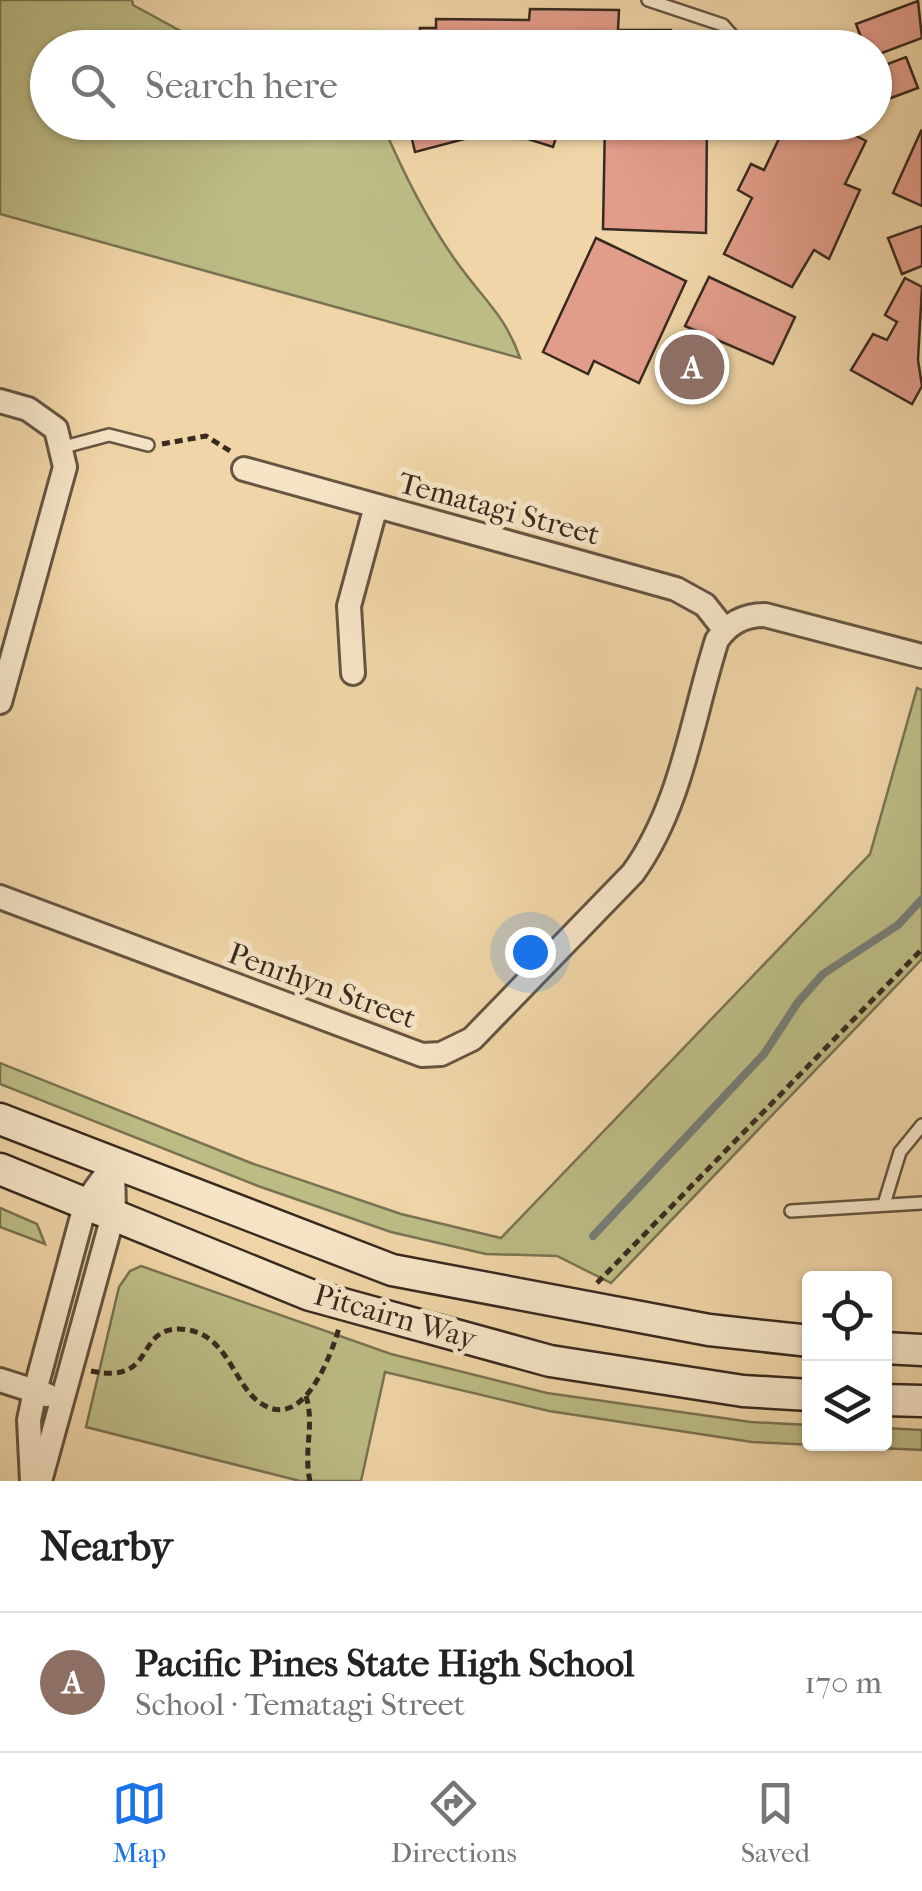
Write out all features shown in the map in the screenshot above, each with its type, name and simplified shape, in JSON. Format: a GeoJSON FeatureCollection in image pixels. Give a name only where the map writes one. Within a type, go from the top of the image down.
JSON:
{"type":"FeatureCollection","features":[{"type":"Feature","properties":{"kind":"main road","name":"Pitcairn Way"},"geometry":{"type":"LineString","coordinates":[[0,1120],[392,1270],[709,1330],[802,1341]]}},
{"type":"Feature","properties":{"kind":"main road","name":"Pitcairn Way"},"geometry":{"type":"LineString","coordinates":[[0,1169],[310,1295],[550,1361],[743,1390],[802,1394]]}},
{"type":"Feature","properties":{"kind":"main road"},"geometry":{"type":"LineString","coordinates":[[892,1348],[922,1350]]}},
{"type":"Feature","properties":{"kind":"main road"},"geometry":{"type":"LineString","coordinates":[[892,1400],[922,1401]]}},
{"type":"Feature","properties":{"kind":"street"},"geometry":{"type":"LineString","coordinates":[[0,401],[46,419],[64,446],[65,467],[0,702]]}},
{"type":"Feature","properties":{"kind":"street","name":"Tematagi Street"},"geometry":{"type":"LineString","coordinates":[[244,469],[676,589],[705,606],[724,629]]}},
{"type":"Feature","properties":{"kind":"street"},"geometry":{"type":"LineString","coordinates":[[353,673],[349,606],[376,506]]}},
{"type":"Feature","properties":{"kind":"street"},"geometry":{"type":"LineString","coordinates":[[724,629],[744,618],[765,615],[922,656]]}},
{"type":"Feature","properties":{"kind":"street","name":"Penrhyn Street"},"geometry":{"type":"LineString","coordinates":[[0,898],[422,1054],[457,1049],[633,872],[654,843],[668,811],[717,640],[724,629]]}},
{"type":"Feature","properties":{"kind":"street"},"geometry":{"type":"LineString","coordinates":[[32,1481],[29,1420],[35,1391],[113,1166]]}},
{"type":"Feature","properties":{"kind":"street"},"geometry":{"type":"LineString","coordinates":[[40,1481],[73,1368],[100,1207]]}},
{"type":"Feature","properties":{"kind":"street"},"geometry":{"type":"LineString","coordinates":[[0,1380],[65,1400]]}},
{"type":"Feature","properties":{"kind":"lane"},"geometry":{"type":"LineString","coordinates":[[648,0],[722,24],[727,30]]}},
{"type":"Feature","properties":{"kind":"lane"},"geometry":{"type":"LineString","coordinates":[[64,446],[109,435],[148,445]]}},
{"type":"Feature","properties":{"kind":"lane"},"geometry":{"type":"LineString","coordinates":[[884,1204],[900,1152],[922,1125]]}},
{"type":"Feature","properties":{"kind":"lane"},"geometry":{"type":"LineString","coordinates":[[791,1211],[922,1203]]}},
{"type":"Feature","properties":{"kind":"path"},"geometry":{"type":"LineString","coordinates":[[148,445],[206,436],[226,446],[244,469]]}},
{"type":"Feature","properties":{"kind":"path"},"geometry":{"type":"LineString","coordinates":[[585,1287],[595,1289],[597,1281],[922,948]]}},
{"type":"Feature","properties":{"kind":"path"},"geometry":{"type":"LineString","coordinates":[[73,1368],[116,1377],[127,1374],[159,1336],[180,1329],[204,1336],[215,1345],[264,1406],[282,1407],[306,1396],[324,1373],[339,1328]]}},
{"type":"Feature","properties":{"kind":"path"},"geometry":{"type":"LineString","coordinates":[[306,1396],[312,1415],[306,1453],[310,1481]]}},
{"type":"Feature","properties":{"kind":"green space"},"geometry":{"type":"Polygon","coordinates":[[[0,0],[132,0],[133,5],[179,30],[30,30],[30,140],[390,140],[435,228],[500,317],[520,358],[0,214],[0,0]]]}},
{"type":"Feature","properties":{"kind":"green space"},"geometry":{"type":"Polygon","coordinates":[[[917,688],[922,690],[922,959],[611,1283],[557,1256],[486,1254],[391,1232],[258,1186],[0,1084],[0,1063],[251,1163],[401,1214],[501,1238],[870,854],[917,688]]]}},
{"type":"Feature","properties":{"kind":"green space"},"geometry":{"type":"Polygon","coordinates":[[[0,1208],[37,1224],[45,1244],[0,1227],[0,1208]]]}},
{"type":"Feature","properties":{"kind":"green space"},"geometry":{"type":"Polygon","coordinates":[[[141,1266],[391,1354],[547,1393],[751,1422],[802,1425],[802,1444],[752,1442],[549,1411],[385,1372],[361,1481],[300,1481],[86,1427],[119,1287],[130,1271],[141,1266]]]}},
{"type":"Feature","properties":{"kind":"green space"},"geometry":{"type":"Polygon","coordinates":[[[892,1428],[922,1430],[922,1450],[892,1449],[892,1428]]]}},
{"type":"Feature","properties":{"kind":"building"},"geometry":{"type":"Polygon","coordinates":[[[918,1],[922,38],[892,49],[892,30],[858,30],[856,24],[918,1]]]}},
{"type":"Feature","properties":{"kind":"building"},"geometry":{"type":"Polygon","coordinates":[[[530,9],[619,10],[618,30],[420,30],[436,28],[436,19],[529,20],[530,9]]]}},
{"type":"Feature","properties":{"kind":"building"},"geometry":{"type":"Polygon","coordinates":[[[906,57],[918,88],[892,98],[892,62],[906,57]]]}},
{"type":"Feature","properties":{"kind":"building"},"geometry":{"type":"Polygon","coordinates":[[[922,132],[922,206],[893,193],[922,132]]]}},
{"type":"Feature","properties":{"kind":"building"},"geometry":{"type":"Polygon","coordinates":[[[412,140],[460,140],[415,152],[412,140]]]}},
{"type":"Feature","properties":{"kind":"building"},"geometry":{"type":"Polygon","coordinates":[[[531,140],[555,140],[553,147],[531,140]]]}},
{"type":"Feature","properties":{"kind":"building"},"geometry":{"type":"Polygon","coordinates":[[[605,140],[707,140],[706,233],[603,229],[605,140]]]}},
{"type":"Feature","properties":{"kind":"building"},"geometry":{"type":"Polygon","coordinates":[[[778,140],[866,141],[845,184],[860,190],[829,259],[814,250],[792,287],[724,254],[752,198],[738,190],[751,164],[764,170],[778,140]]]}},
{"type":"Feature","properties":{"kind":"building"},"geometry":{"type":"Polygon","coordinates":[[[922,226],[922,266],[902,274],[888,238],[922,226]]]}},
{"type":"Feature","properties":{"kind":"building"},"geometry":{"type":"Polygon","coordinates":[[[596,238],[686,281],[639,383],[594,361],[588,374],[543,352],[596,238]]]}},
{"type":"Feature","properties":{"kind":"building"},"geometry":{"type":"Polygon","coordinates":[[[709,277],[795,317],[773,364],[685,326],[709,277]]]}},
{"type":"Feature","properties":{"kind":"building"},"geometry":{"type":"Polygon","coordinates":[[[905,278],[922,287],[918,360],[922,386],[912,404],[851,370],[873,334],[887,340],[897,322],[885,315],[905,278]]]}},
{"type":"Feature","properties":{"kind":"waterway"},"geometry":{"type":"LineString","coordinates":[[593,1236],[764,1054],[798,1002],[823,974],[898,925],[922,899]]}},
{"type":"Feature","properties":{"kind":"place","name":"Pacific Pines State High School"},"geometry":{"type":"Point","coordinates":[692,367]}}]}
